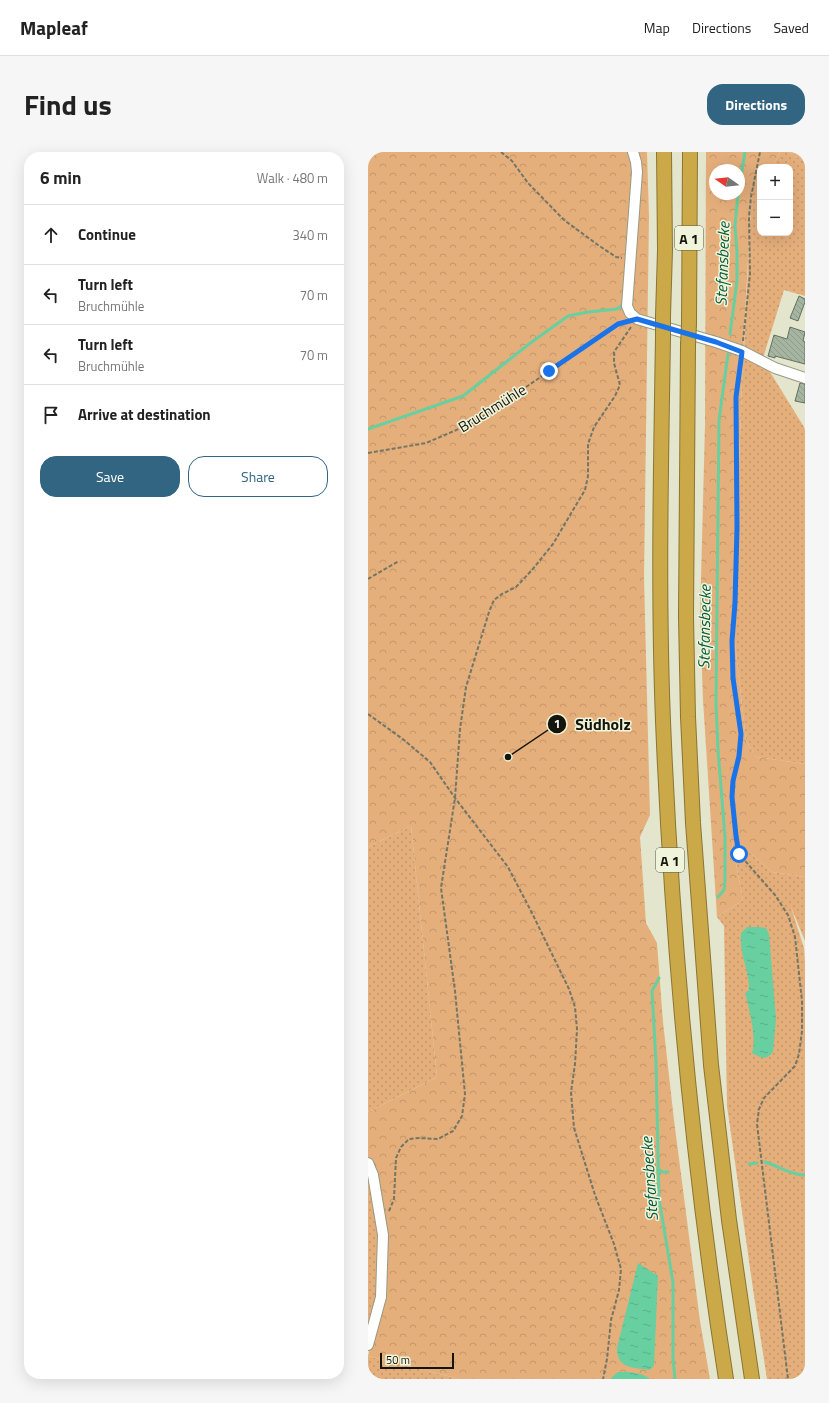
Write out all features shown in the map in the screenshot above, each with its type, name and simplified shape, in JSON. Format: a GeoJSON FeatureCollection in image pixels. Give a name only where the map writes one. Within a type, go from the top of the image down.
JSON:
{"type":"FeatureCollection","features":[{"type":"Feature","properties":{"kind":"highway","name":"A 1"},"geometry":{"type":"LineString","coordinates":[[664,152],[665,250],[663,316],[662,637],[663,718],[668,822],[677,970],[700,1188],[715,1310],[726,1379]]}},
{"type":"Feature","properties":{"kind":"highway","name":"A 1"},"geometry":{"type":"LineString","coordinates":[[690,152],[686,617],[688,717],[693,823],[711,1065],[729,1220],[752,1379]]}},
{"type":"Feature","properties":{"kind":"street"},"geometry":{"type":"LineString","coordinates":[[633,152],[637,172],[627,306],[630,313],[637,319],[716,342],[742,352],[774,368],[805,378]]}},
{"type":"Feature","properties":{"kind":"street"},"geometry":{"type":"LineString","coordinates":[[368,1163],[373,1175],[383,1235],[381,1297],[368,1345]]}},
{"type":"Feature","properties":{"kind":"path"},"geometry":{"type":"LineString","coordinates":[[501,152],[512,161],[528,183],[564,220],[598,246],[616,256],[631,261]]}},
{"type":"Feature","properties":{"kind":"path"},"geometry":{"type":"LineString","coordinates":[[760,152],[751,197],[749,217],[750,274],[736,397],[737,528],[735,603],[732,641],[733,678],[741,734],[739,756],[733,781],[732,797],[733,816],[739,854],[775,894],[788,915],[795,937],[802,1001],[802,1031],[799,1054],[795,1066],[764,1098],[759,1109],[757,1124],[788,1379]]}},
{"type":"Feature","properties":{"kind":"path"},"geometry":{"type":"LineString","coordinates":[[381,1222],[388,1214],[394,1199],[396,1158],[401,1147],[409,1139],[438,1139],[453,1131],[462,1116],[465,1094],[455,991],[441,888],[455,798],[460,729],[466,687],[494,600],[516,586],[532,570],[553,544],[585,490],[588,476],[588,444],[594,427],[615,396],[620,385],[614,363],[614,352],[637,319]]}},
{"type":"Feature","properties":{"kind":"path","name":"Bruchmühle"},"geometry":{"type":"LineString","coordinates":[[368,452],[426,443],[475,422],[618,324],[637,319]]}},
{"type":"Feature","properties":{"kind":"path"},"geometry":{"type":"LineString","coordinates":[[368,578],[399,561]]}},
{"type":"Feature","properties":{"kind":"path"},"geometry":{"type":"LineString","coordinates":[[368,714],[404,740],[430,762],[455,798],[508,867],[569,989],[575,1007],[575,1064],[571,1092],[574,1128],[614,1244],[621,1269],[619,1290],[611,1320],[607,1359],[603,1379]]}},
{"type":"Feature","properties":{"kind":"green space"},"geometry":{"type":"Polygon","coordinates":[[[368,152],[647,152],[649,216],[644,577],[650,815],[640,837],[646,923],[657,943],[663,1022],[674,1120],[700,1321],[710,1379],[460,1379],[368,1356],[383,1298],[375,1178],[368,1158],[368,1112],[437,1077],[411,826],[368,847],[368,152]]]}},
{"type":"Feature","properties":{"kind":"green space"},"geometry":{"type":"Polygon","coordinates":[[[706,152],[780,152],[774,164],[757,164],[757,183],[752,184],[743,355],[733,626],[746,740],[756,757],[805,764],[805,877],[772,872],[738,842],[732,843],[743,900],[717,917],[703,700],[700,618],[705,424],[706,152]]]}},
{"type":"Feature","properties":{"kind":"green space"},"geometry":{"type":"Polygon","coordinates":[[[780,152],[788,152],[805,161],[805,296],[784,290],[763,358],[744,349],[752,184],[757,183],[757,236],[793,236],[793,164],[774,164],[780,152]]]}},
{"type":"Feature","properties":{"kind":"green space"},"geometry":{"type":"Polygon","coordinates":[[[788,152],[805,152],[805,161],[788,152]]]}},
{"type":"Feature","properties":{"kind":"green space"},"geometry":{"type":"Polygon","coordinates":[[[743,355],[767,367],[805,430],[805,764],[756,757],[746,740],[733,626],[743,355]]]}},
{"type":"Feature","properties":{"kind":"green space"},"geometry":{"type":"Polygon","coordinates":[[[411,826],[437,1077],[368,1112],[368,847],[411,826]]]}},
{"type":"Feature","properties":{"kind":"green space"},"geometry":{"type":"Polygon","coordinates":[[[738,842],[772,872],[805,877],[805,941],[791,907],[804,948],[805,962],[805,1379],[767,1379],[727,1106],[724,926],[717,917],[743,900],[732,843],[738,842]]]}},
{"type":"Feature","properties":{"kind":"green space"},"geometry":{"type":"Polygon","coordinates":[[[368,1166],[381,1234],[379,1298],[368,1336],[368,1166]]]}},
{"type":"Feature","properties":{"kind":"green space"},"geometry":{"type":"Polygon","coordinates":[[[368,1356],[460,1379],[368,1379],[368,1356]]]}},
{"type":"Feature","properties":{"kind":"water"},"geometry":{"type":"Polygon","coordinates":[[[747,927],[766,928],[769,934],[776,1019],[773,1052],[765,1058],[752,1053],[754,1040],[745,993],[749,990],[749,982],[741,948],[741,933],[747,927]]]}},
{"type":"Feature","properties":{"kind":"water"},"geometry":{"type":"Polygon","coordinates":[[[638,1263],[658,1276],[654,1366],[649,1370],[627,1366],[620,1360],[617,1348],[638,1263]]]}},
{"type":"Feature","properties":{"kind":"water"},"geometry":{"type":"Polygon","coordinates":[[[618,1372],[630,1372],[650,1379],[610,1379],[618,1372]]]}},
{"type":"Feature","properties":{"kind":"building"},"geometry":{"type":"Polygon","coordinates":[[[799,296],[805,299],[805,302],[798,321],[790,318],[799,296]]]}},
{"type":"Feature","properties":{"kind":"building"},"geometry":{"type":"Polygon","coordinates":[[[790,327],[805,332],[803,341],[805,342],[805,364],[775,356],[775,358],[768,356],[774,335],[787,339],[790,327]]]}},
{"type":"Feature","properties":{"kind":"building"},"geometry":{"type":"Polygon","coordinates":[[[800,383],[805,384],[805,403],[795,401],[800,383]]]}},
{"type":"Feature","properties":{"kind":"waterway","name":"Stefansbecke"},"geometry":{"type":"LineString","coordinates":[[743,164],[745,152]]}},
{"type":"Feature","properties":{"kind":"waterway","name":"Stefansbecke"},"geometry":{"type":"LineString","coordinates":[[730,334],[737,281],[735,226],[737,200]]}},
{"type":"Feature","properties":{"kind":"waterway"},"geometry":{"type":"LineString","coordinates":[[368,429],[463,396],[529,344],[568,316],[617,309],[624,304]]}},
{"type":"Feature","properties":{"kind":"waterway","name":"Stefansbecke"},"geometry":{"type":"LineString","coordinates":[[718,897],[724,890],[725,880],[725,837],[716,703],[719,420],[728,354]]}},
{"type":"Feature","properties":{"kind":"waterway","name":"Stefansbecke"},"geometry":{"type":"LineString","coordinates":[[659,978],[652,991],[656,1062],[659,1199],[673,1282],[673,1359],[675,1379]]}},
{"type":"Feature","properties":{"kind":"waterway"},"geometry":{"type":"LineString","coordinates":[[765,1162],[789,1172],[805,1175]]}},
{"type":"Feature","properties":{"kind":"waterway"},"geometry":{"type":"LineString","coordinates":[[749,1164],[757,1163]]}},
{"type":"Feature","properties":{"kind":"waterway"},"geometry":{"type":"LineString","coordinates":[[658,1169],[663,1172],[668,1172]]}},
{"type":"Feature","properties":{"kind":"place","name":"Südholz"},"geometry":{"type":"Point","coordinates":[508,757]}},
{"type":"Feature","properties":{"kind":"route"},"geometry":{"type":"LineString","coordinates":[[549,371],[618,324],[637,319],[716,342],[742,352],[736,397],[737,528],[735,603],[732,641],[733,678],[741,734],[739,756],[733,781],[732,797],[733,816],[739,854]]}}]}
